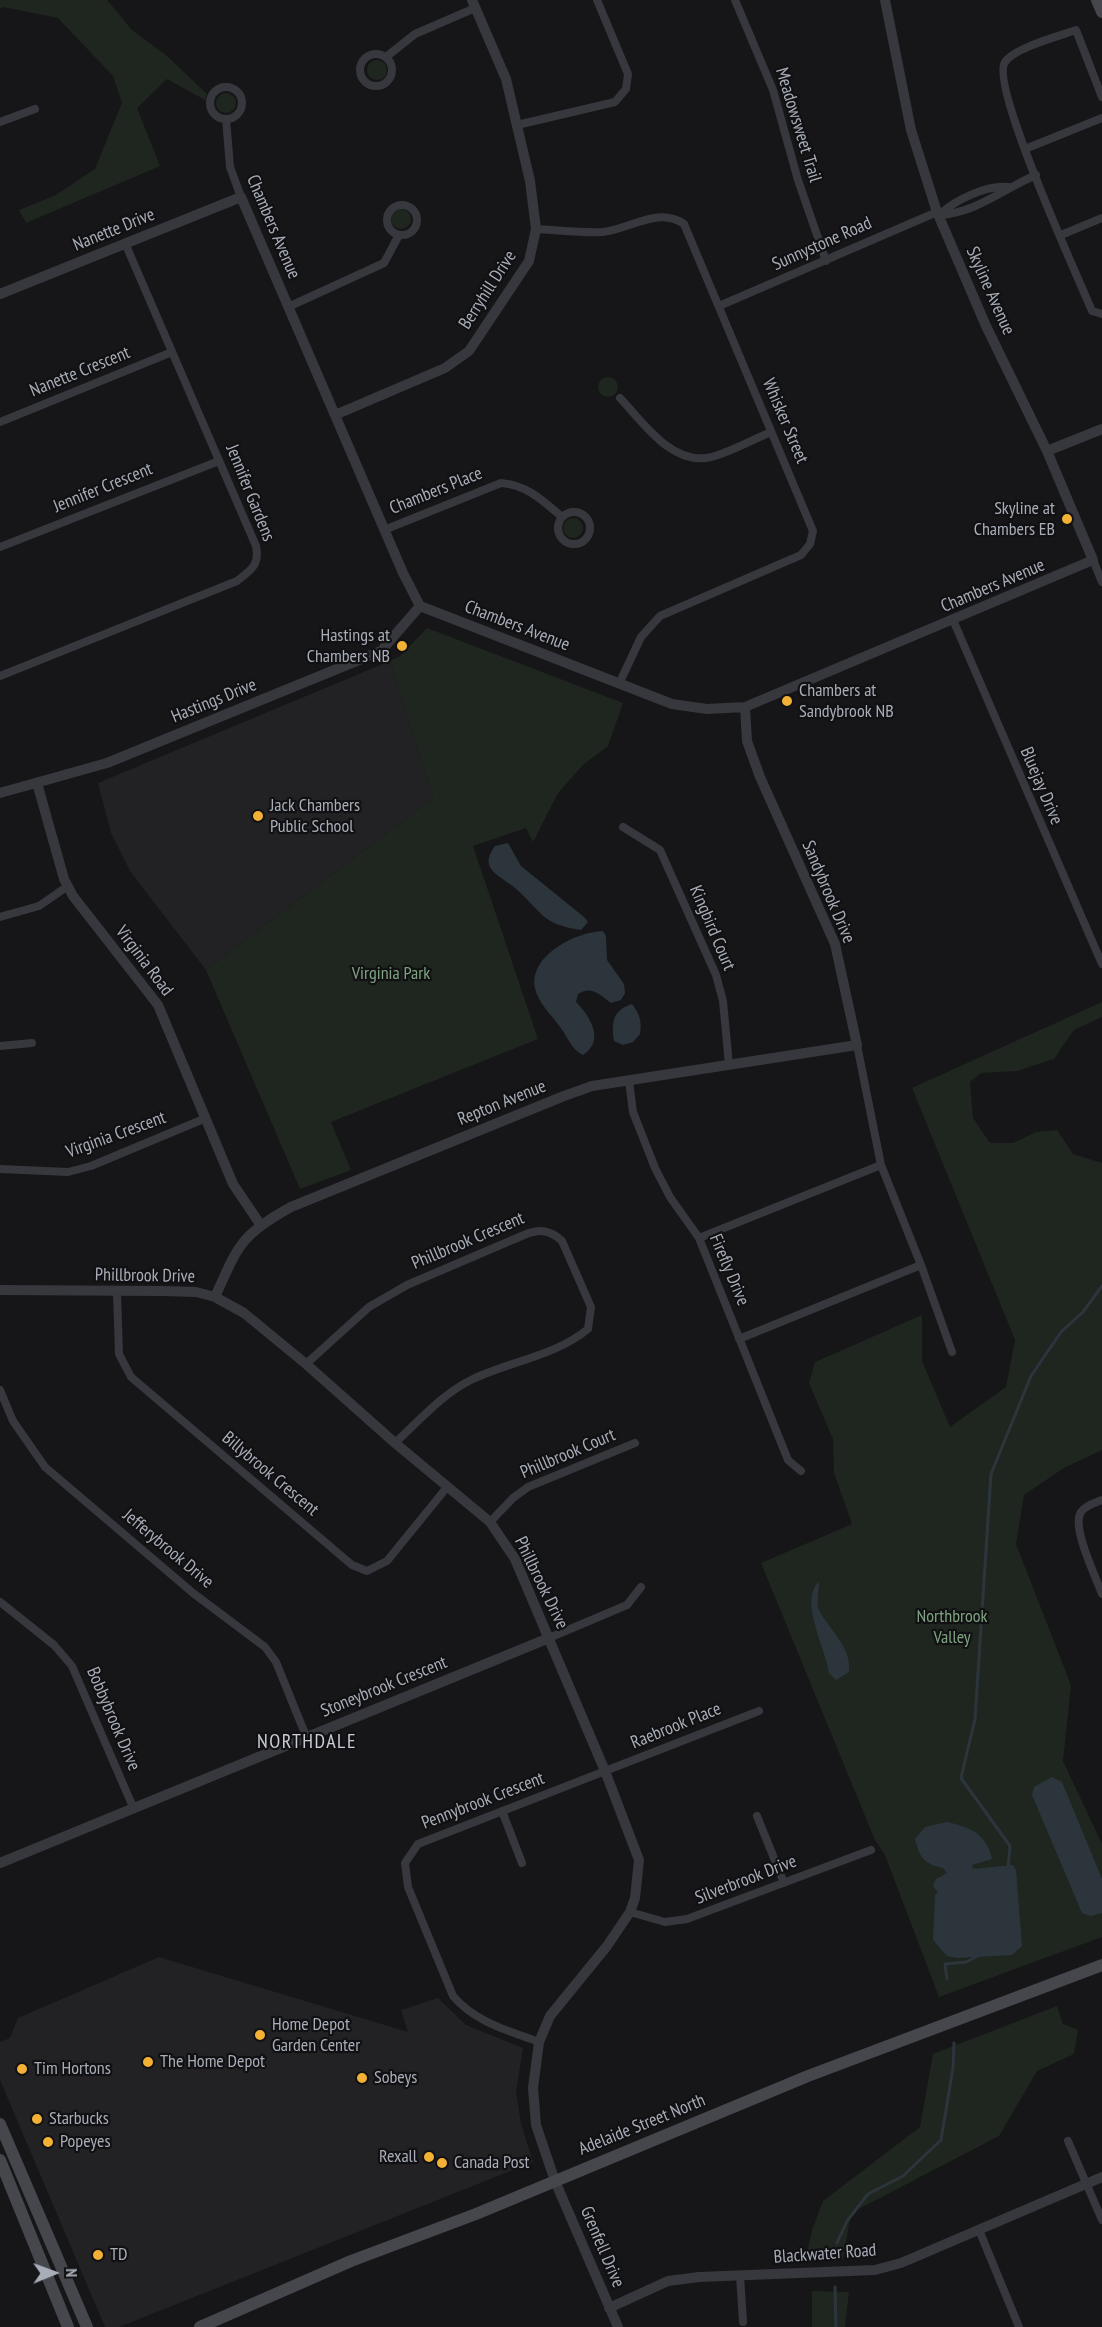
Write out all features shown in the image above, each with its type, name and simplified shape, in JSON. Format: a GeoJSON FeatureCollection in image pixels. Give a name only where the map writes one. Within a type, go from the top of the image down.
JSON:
{"type":"FeatureCollection","features":[{"type":"Feature","properties":{"kind":"main road"},"geometry":{"type":"LineString","coordinates":[[1097,0],[1102,12]]}},
{"type":"Feature","properties":{"kind":"main road","name":"Adelaide Street North"},"geometry":{"type":"LineString","coordinates":[[200,2327],[351,2261],[555,2181],[810,2075],[1102,1965]]}},
{"type":"Feature","properties":{"kind":"main road"},"geometry":{"type":"LineString","coordinates":[[0,2124],[87,2327]]}},
{"type":"Feature","properties":{"kind":"main road"},"geometry":{"type":"LineString","coordinates":[[0,2160],[68,2327]]}},
{"type":"Feature","properties":{"kind":"street"},"geometry":{"type":"LineString","coordinates":[[517,125],[615,102],[626,89],[628,74],[597,0]]}},
{"type":"Feature","properties":{"kind":"street","name":"Meadowsweet Trail"},"geometry":{"type":"LineString","coordinates":[[735,0],[773,90],[798,180],[826,261]]}},
{"type":"Feature","properties":{"kind":"street","name":"Skyline Avenue"},"geometry":{"type":"LineString","coordinates":[[885,0],[911,130],[938,214],[986,326],[1047,451],[1102,582]]}},
{"type":"Feature","properties":{"kind":"street"},"geometry":{"type":"LineString","coordinates":[[386,57],[415,34],[473,4]]}},
{"type":"Feature","properties":{"kind":"street","name":"Berryhill Drive"},"geometry":{"type":"LineString","coordinates":[[335,415],[445,368],[469,351],[529,261],[536,229],[536,216],[517,125],[506,79],[473,4]]}},
{"type":"Feature","properties":{"kind":"street"},"geometry":{"type":"LineString","coordinates":[[1102,97],[1076,30],[1011,56],[1006,60],[1002,70],[1007,100],[1060,235],[1092,311],[1102,314]]}},
{"type":"Feature","properties":{"kind":"street"},"geometry":{"type":"LineString","coordinates":[[0,122],[35,109]]}},
{"type":"Feature","properties":{"kind":"street"},"geometry":{"type":"LineString","coordinates":[[1025,149],[1102,118]]}},
{"type":"Feature","properties":{"kind":"street","name":"Chambers Avenue"},"geometry":{"type":"LineString","coordinates":[[226,119],[230,166],[241,197],[384,530],[420,606],[672,704],[707,709],[745,707],[1093,560]]}},
{"type":"Feature","properties":{"kind":"street","name":"Sunnystone Road"},"geometry":{"type":"LineString","coordinates":[[719,306],[938,214],[956,214],[1001,195],[1008,187],[1036,175]]}},
{"type":"Feature","properties":{"kind":"street","name":"Nanette Drive"},"geometry":{"type":"LineString","coordinates":[[0,294],[241,197]]}},
{"type":"Feature","properties":{"kind":"street","name":"Whisker Street"},"geometry":{"type":"LineString","coordinates":[[536,229],[602,232],[627,228],[653,217],[675,217],[684,224],[813,531],[810,544],[801,555],[660,616],[640,637],[618,684]]}},
{"type":"Feature","properties":{"kind":"street"},"geometry":{"type":"LineString","coordinates":[[1060,235],[1102,218]]}},
{"type":"Feature","properties":{"kind":"street"},"geometry":{"type":"LineString","coordinates":[[288,307],[384,263],[399,235]]}},
{"type":"Feature","properties":{"kind":"street","name":"Jennifer Gardens"},"geometry":{"type":"LineString","coordinates":[[1,673],[237,581],[255,567],[258,557],[256,546],[125,243]]}},
{"type":"Feature","properties":{"kind":"street","name":"Nanette Crescent"},"geometry":{"type":"LineString","coordinates":[[0,422],[172,352]]}},
{"type":"Feature","properties":{"kind":"street"},"geometry":{"type":"LineString","coordinates":[[620,398],[663,442],[680,455],[706,458],[771,432]]}},
{"type":"Feature","properties":{"kind":"street"},"geometry":{"type":"LineString","coordinates":[[1047,451],[1102,429]]}},
{"type":"Feature","properties":{"kind":"street","name":"Jennifer Crescent"},"geometry":{"type":"LineString","coordinates":[[0,547],[219,461]]}},
{"type":"Feature","properties":{"kind":"street","name":"Chambers Place"},"geometry":{"type":"LineString","coordinates":[[384,530],[501,483],[516,484],[533,492],[562,517]]}},
{"type":"Feature","properties":{"kind":"street","name":"Hastings Drive"},"geometry":{"type":"LineString","coordinates":[[0,793],[108,763],[381,651],[420,606]]}},
{"type":"Feature","properties":{"kind":"street","name":"Bluejay Drive"},"geometry":{"type":"LineString","coordinates":[[953,620],[1102,964]]}},
{"type":"Feature","properties":{"kind":"street","name":"Sandybrook Drive"},"geometry":{"type":"LineString","coordinates":[[745,707],[747,741],[835,944],[880,1165],[921,1265],[952,1352]]}},
{"type":"Feature","properties":{"kind":"street","name":"Virginia Road"},"geometry":{"type":"LineString","coordinates":[[37,783],[68,886],[159,1005],[233,1184],[260,1224]]}},
{"type":"Feature","properties":{"kind":"street","name":"Kingbird Court"},"geometry":{"type":"LineString","coordinates":[[623,827],[660,850],[716,975],[723,1001],[729,1065]]}},
{"type":"Feature","properties":{"kind":"street"},"geometry":{"type":"LineString","coordinates":[[0,917],[39,906],[68,886]]}},
{"type":"Feature","properties":{"kind":"street"},"geometry":{"type":"LineString","coordinates":[[0,1046],[32,1043]]}},
{"type":"Feature","properties":{"kind":"street","name":"Repton Avenue"},"geometry":{"type":"LineString","coordinates":[[215,1297],[233,1256],[248,1235],[260,1224],[291,1207],[564,1096],[592,1086],[857,1045]]}},
{"type":"Feature","properties":{"kind":"street","name":"Firefly Drive"},"geometry":{"type":"LineString","coordinates":[[629,1081],[633,1112],[655,1168],[670,1197],[699,1238],[788,1460],[801,1471]]}},
{"type":"Feature","properties":{"kind":"street","name":"Virginia Crescent"},"geometry":{"type":"LineString","coordinates":[[0,1169],[68,1172],[91,1166],[206,1118]]}},
{"type":"Feature","properties":{"kind":"street"},"geometry":{"type":"LineString","coordinates":[[699,1238],[880,1165]]}},
{"type":"Feature","properties":{"kind":"street","name":"Phillbrook Crescent"},"geometry":{"type":"LineString","coordinates":[[306,1364],[369,1307],[407,1285],[524,1234],[538,1230],[554,1233],[562,1241],[591,1307],[588,1329],[573,1341],[473,1379],[451,1392],[395,1443]]}},
{"type":"Feature","properties":{"kind":"street"},"geometry":{"type":"LineString","coordinates":[[739,1339],[921,1265]]}},
{"type":"Feature","properties":{"kind":"street","name":"Phillbrook Drive"},"geometry":{"type":"LineString","coordinates":[[0,1290],[117,1293],[196,1292],[215,1297],[244,1313],[490,1522],[515,1558],[636,1846],[639,1860],[638,1880],[630,1912],[607,1946],[561,2000],[550,2016],[539,2042],[533,2088],[536,2125],[555,2181]]}},
{"type":"Feature","properties":{"kind":"street","name":"Billybrook Crescent"},"geometry":{"type":"LineString","coordinates":[[117,1293],[119,1354],[131,1377],[352,1565],[367,1571],[387,1561],[448,1486]]}},
{"type":"Feature","properties":{"kind":"street","name":"Jefferybrook Drive"},"geometry":{"type":"LineString","coordinates":[[0,1390],[14,1420],[45,1467],[194,1593],[265,1647],[276,1662],[306,1736]]}},
{"type":"Feature","properties":{"kind":"street","name":"Phillbrook Court"},"geometry":{"type":"LineString","coordinates":[[490,1522],[513,1498],[528,1487],[635,1443]]}},
{"type":"Feature","properties":{"kind":"street"},"geometry":{"type":"LineString","coordinates":[[1102,1500],[1086,1507],[1079,1514],[1078,1529],[1102,1594]]}},
{"type":"Feature","properties":{"kind":"street","name":"Stoneybrook Crescent"},"geometry":{"type":"LineString","coordinates":[[0,1863],[627,1605],[641,1587]]}},
{"type":"Feature","properties":{"kind":"street","name":"Bobbybrook Drive"},"geometry":{"type":"LineString","coordinates":[[0,1602],[54,1645],[72,1666],[133,1807]]}},
{"type":"Feature","properties":{"kind":"street","name":"Raebrook Place"},"geometry":{"type":"LineString","coordinates":[[605,1771],[759,1711]]}},
{"type":"Feature","properties":{"kind":"street","name":"Pennybrook Crescent"},"geometry":{"type":"LineString","coordinates":[[539,2042],[486,2022],[465,2010],[453,1996],[408,1887],[405,1863],[417,1844],[605,1771]]}},
{"type":"Feature","properties":{"kind":"street"},"geometry":{"type":"LineString","coordinates":[[502,1811],[522,1863]]}},
{"type":"Feature","properties":{"kind":"street"},"geometry":{"type":"LineString","coordinates":[[757,1816],[784,1883]]}},
{"type":"Feature","properties":{"kind":"street","name":"Silverbrook Drive"},"geometry":{"type":"LineString","coordinates":[[630,1912],[665,1922],[687,1919],[871,1850]]}},
{"type":"Feature","properties":{"kind":"street"},"geometry":{"type":"LineString","coordinates":[[1068,2141],[1102,2220]]}},
{"type":"Feature","properties":{"kind":"street","name":"Blackwater Road"},"geometry":{"type":"LineString","coordinates":[[609,2308],[668,2281],[875,2270],[901,2263],[1102,2177]]}},
{"type":"Feature","properties":{"kind":"street","name":"Grenfell Drive"},"geometry":{"type":"LineString","coordinates":[[555,2181],[618,2327]]}},
{"type":"Feature","properties":{"kind":"street"},"geometry":{"type":"LineString","coordinates":[[979,2230],[1019,2327]]}},
{"type":"Feature","properties":{"kind":"street"},"geometry":{"type":"LineString","coordinates":[[740,2276],[743,2322]]}},
{"type":"Feature","properties":{"kind":"shaded area","name":"Jack Chambers Public School"},"geometry":{"type":"Polygon","coordinates":[[[390,661],[433,798],[206,970],[130,871],[111,833],[98,783],[390,661]]]}},
{"type":"Feature","properties":{"kind":"shaded area"},"geometry":{"type":"Polygon","coordinates":[[[508,843],[521,866],[584,917],[588,922],[581,930],[549,920],[493,871],[489,861],[490,854],[495,846],[508,843]]]}},
{"type":"Feature","properties":{"kind":"shaded area"},"geometry":{"type":"Polygon","coordinates":[[[603,931],[606,936],[607,960],[624,984],[625,993],[621,1000],[611,1003],[592,991],[583,991],[578,994],[576,1002],[591,1022],[594,1036],[590,1049],[583,1055],[573,1046],[542,1004],[535,988],[535,976],[539,965],[557,948],[580,936],[603,931]]]}},
{"type":"Feature","properties":{"kind":"shaded area"},"geometry":{"type":"Polygon","coordinates":[[[632,1004],[640,1018],[640,1034],[633,1042],[623,1045],[614,1041],[613,1023],[617,1013],[632,1004]]]}},
{"type":"Feature","properties":{"kind":"shaded area"},"geometry":{"type":"Polygon","coordinates":[[[819,1582],[818,1608],[839,1639],[849,1663],[849,1672],[836,1680],[829,1673],[812,1613],[813,1590],[819,1582]]]}},
{"type":"Feature","properties":{"kind":"shaded area"},"geometry":{"type":"Polygon","coordinates":[[[1052,1777],[1062,1782],[1102,1879],[1102,1913],[1091,1916],[1082,1913],[1032,1795],[1034,1787],[1052,1777]]]}},
{"type":"Feature","properties":{"kind":"shaded area"},"geometry":{"type":"Polygon","coordinates":[[[947,1822],[970,1829],[982,1838],[990,1850],[992,1859],[972,1865],[973,1869],[1013,1865],[1016,1870],[1022,1946],[1012,1955],[957,1958],[947,1956],[933,1940],[935,1895],[938,1892],[933,1886],[936,1879],[947,1873],[943,1868],[924,1859],[915,1839],[925,1827],[947,1822]]]}},
{"type":"Feature","properties":{"kind":"shaded area"},"geometry":{"type":"Polygon","coordinates":[[[159,1957],[408,2032],[401,2010],[438,1998],[466,2025],[523,2048],[516,2092],[521,2123],[533,2162],[119,2327],[105,2327],[0,2080],[0,2042],[10,2038],[18,2018],[159,1957]]]}},
{"type":"Feature","properties":{"kind":"green space"},"geometry":{"type":"Polygon","coordinates":[[[0,0],[107,0],[132,30],[167,56],[207,94],[205,100],[167,79],[137,108],[160,166],[26,223],[19,210],[56,195],[95,169],[122,103],[113,76],[58,18],[3,7],[0,9],[0,0]]]}},
{"type":"Feature","properties":{"kind":"green space"},"geometry":{"type":"Polygon","coordinates":[[[377,60],[384,63],[387,70],[384,77],[377,80],[370,77],[367,70],[370,63],[377,60]]]}},
{"type":"Feature","properties":{"kind":"green space"},"geometry":{"type":"Polygon","coordinates":[[[226,93],[233,96],[236,103],[233,110],[226,113],[219,110],[216,103],[219,96],[226,93]]]}},
{"type":"Feature","properties":{"kind":"green space"},"geometry":{"type":"Polygon","coordinates":[[[401,209],[408,212],[411,219],[408,226],[401,229],[394,226],[391,219],[394,212],[401,209]]]}},
{"type":"Feature","properties":{"kind":"green space"},"geometry":{"type":"Polygon","coordinates":[[[608,377],[615,380],[618,387],[615,394],[608,397],[601,394],[598,387],[601,380],[608,377]]]}},
{"type":"Feature","properties":{"kind":"green space"},"geometry":{"type":"Polygon","coordinates":[[[573,518],[580,521],[583,528],[580,535],[573,538],[566,535],[563,528],[566,521],[573,518]]]}},
{"type":"Feature","properties":{"kind":"green space","name":"Virginia Park"},"geometry":{"type":"Polygon","coordinates":[[[427,628],[623,703],[608,746],[584,764],[558,793],[533,842],[526,828],[473,846],[538,1039],[331,1122],[351,1170],[300,1189],[206,970],[433,798],[390,661],[400,656],[427,628]]]}},
{"type":"Feature","properties":{"kind":"green space","name":"Northbrook Valley"},"geometry":{"type":"Polygon","coordinates":[[[1102,1002],[1102,1017],[1074,1030],[1054,1059],[1017,1071],[981,1073],[970,1082],[973,1118],[990,1143],[1013,1143],[1036,1132],[1057,1130],[1073,1154],[1102,1163],[1102,1450],[1064,1468],[1024,1495],[1016,1544],[1071,1685],[1063,1761],[1102,1844],[1102,1937],[939,1997],[885,1855],[875,1840],[761,1563],[852,1524],[834,1473],[833,1439],[809,1383],[815,1362],[922,1315],[922,1361],[950,1427],[1006,1387],[1015,1340],[912,1088],[1102,1002]]]}},
{"type":"Feature","properties":{"kind":"green space"},"geometry":{"type":"Polygon","coordinates":[[[1057,2006],[1063,2024],[1078,2030],[1074,2054],[1037,2071],[999,2136],[851,2213],[843,2259],[805,2262],[812,2230],[823,2201],[920,2127],[933,2054],[1057,2006]]]}},
{"type":"Feature","properties":{"kind":"green space"},"geometry":{"type":"Polygon","coordinates":[[[812,2291],[849,2292],[845,2327],[812,2327],[812,2291]]]}},
{"type":"Feature","properties":{"kind":"waterway"},"geometry":{"type":"LineString","coordinates":[[1008,1869],[1010,1846],[961,1778],[975,1719],[991,1474],[1031,1376],[1061,1332],[1083,1312],[1102,1286]]}},
{"type":"Feature","properties":{"kind":"waterway"},"geometry":{"type":"LineString","coordinates":[[947,1979],[945,1964],[966,1962],[982,1954]]}},
{"type":"Feature","properties":{"kind":"waterway"},"geometry":{"type":"LineString","coordinates":[[837,2243],[847,2221],[868,2194],[903,2176],[941,2140],[953,2068],[954,2043]]}},
{"type":"Feature","properties":{"kind":"waterway"},"geometry":{"type":"LineString","coordinates":[[835,2287],[836,2327]]}},
{"type":"Feature","properties":{"kind":"place","name":"Skyline at Chambers EB"},"geometry":{"type":"Point","coordinates":[1067,519]}},
{"type":"Feature","properties":{"kind":"place","name":"Hastings at Chambers NB"},"geometry":{"type":"Point","coordinates":[402,646]}},
{"type":"Feature","properties":{"kind":"place","name":"Chambers at Sandybrook NB"},"geometry":{"type":"Point","coordinates":[787,701]}},
{"type":"Feature","properties":{"kind":"place","name":"Jack Chambers Public School"},"geometry":{"type":"Point","coordinates":[258,816]}},
{"type":"Feature","properties":{"kind":"place","name":"Home Depot Garden Center"},"geometry":{"type":"Point","coordinates":[260,2035]}},
{"type":"Feature","properties":{"kind":"place","name":"The Home Depot"},"geometry":{"type":"Point","coordinates":[148,2062]}},
{"type":"Feature","properties":{"kind":"place","name":"Tim Hortons"},"geometry":{"type":"Point","coordinates":[22,2069]}},
{"type":"Feature","properties":{"kind":"place","name":"Sobeys"},"geometry":{"type":"Point","coordinates":[362,2078]}},
{"type":"Feature","properties":{"kind":"place","name":"Starbucks"},"geometry":{"type":"Point","coordinates":[37,2119]}},
{"type":"Feature","properties":{"kind":"place","name":"Popeyes"},"geometry":{"type":"Point","coordinates":[48,2142]}},
{"type":"Feature","properties":{"kind":"place","name":"Rexall"},"geometry":{"type":"Point","coordinates":[429,2157]}},
{"type":"Feature","properties":{"kind":"place","name":"Canada Post"},"geometry":{"type":"Point","coordinates":[442,2163]}},
{"type":"Feature","properties":{"kind":"place","name":"TD"},"geometry":{"type":"Point","coordinates":[98,2255]}},
{"type":"Feature","properties":{"kind":"district","name":"NORTHDALE"},"geometry":{"type":"Point","coordinates":[307,1742]}}]}
